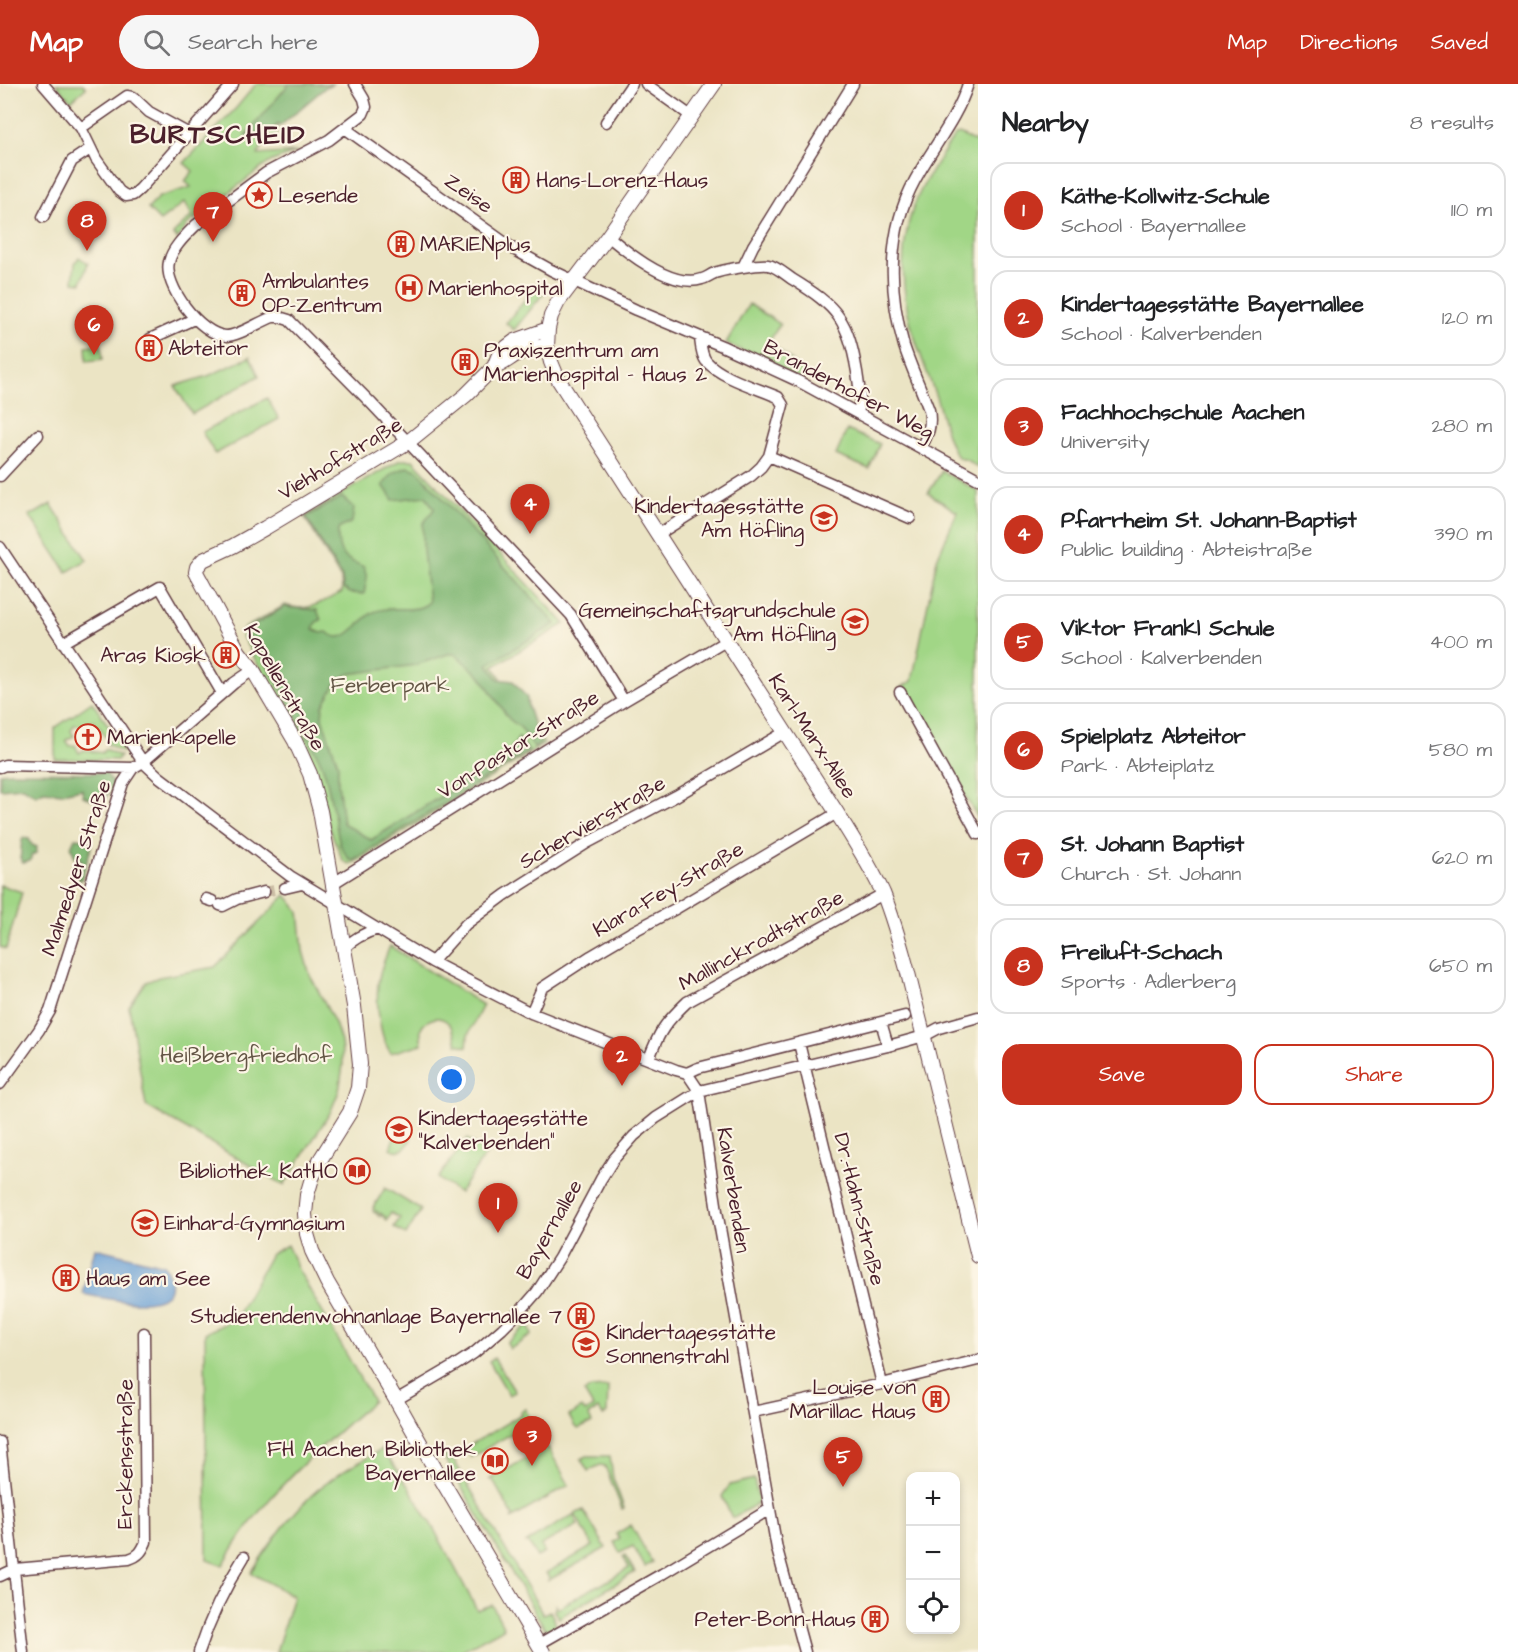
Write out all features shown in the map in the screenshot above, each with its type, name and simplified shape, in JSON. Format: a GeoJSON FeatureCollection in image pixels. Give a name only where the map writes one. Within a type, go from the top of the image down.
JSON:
{"type":"FeatureCollection","features":[{"type":"Feature","properties":{"kind":"main road","name":"Karl-Marx-Allee"},"geometry":{"type":"LineString","coordinates":[[714,84],[608,236],[558,302],[551,316],[547,346],[558,379],[837,813],[883,894],[897,931],[978,1256]]}},
{"type":"Feature","properties":{"kind":"main road","name":"Viehhofstraße"},"geometry":{"type":"LineString","coordinates":[[197,567],[203,560],[249,537],[408,442],[466,395],[494,367],[498,357],[515,341],[548,329]]}},
{"type":"Feature","properties":{"kind":"main road","name":"Viehhofstraße"},"geometry":{"type":"LineString","coordinates":[[494,367],[502,365],[520,352],[547,346]]}},
{"type":"Feature","properties":{"kind":"main road","name":"Kapellenstraße"},"geometry":{"type":"LineString","coordinates":[[197,567],[198,578],[239,651],[253,670],[295,741],[310,774],[320,811],[344,949],[358,1035],[360,1064],[358,1088],[350,1112],[320,1160],[307,1195],[305,1214],[312,1251],[327,1282],[541,1648]]}},
{"type":"Feature","properties":{"kind":"street"},"geometry":{"type":"LineString","coordinates":[[43,84],[81,128],[90,149],[119,191],[126,196],[133,195],[140,189],[234,84]]}},
{"type":"Feature","properties":{"kind":"street"},"geometry":{"type":"LineString","coordinates":[[354,84],[364,99],[366,107],[363,114],[329,141],[266,173],[196,225],[172,253],[168,272],[173,285],[194,319],[216,334],[228,336],[270,318],[279,317],[289,320],[571,615],[624,701]]}},
{"type":"Feature","properties":{"kind":"street"},"geometry":{"type":"LineString","coordinates":[[606,122],[632,84]]}},
{"type":"Feature","properties":{"kind":"street"},"geometry":{"type":"LineString","coordinates":[[646,84],[691,116]]}},
{"type":"Feature","properties":{"kind":"street"},"geometry":{"type":"LineString","coordinates":[[743,267],[753,246],[853,84]]}},
{"type":"Feature","properties":{"kind":"street"},"geometry":{"type":"LineString","coordinates":[[921,448],[931,428],[931,420],[898,319],[893,286],[897,225],[904,202],[915,179],[963,101],[968,84]]}},
{"type":"Feature","properties":{"kind":"street"},"geometry":{"type":"LineString","coordinates":[[81,128],[127,96],[133,97],[149,112],[189,134]]}},
{"type":"Feature","properties":{"kind":"street","name":"Zeise"},"geometry":{"type":"LineString","coordinates":[[346,129],[515,250],[574,281]]}},
{"type":"Feature","properties":{"kind":"street"},"geometry":{"type":"LineString","coordinates":[[43,217],[72,161],[90,149]]}},
{"type":"Feature","properties":{"kind":"street"},"geometry":{"type":"LineString","coordinates":[[608,236],[650,268],[671,276],[686,280],[699,280],[717,272],[769,265],[822,299],[844,323],[853,349],[861,404],[858,413]]}},
{"type":"Feature","properties":{"kind":"street","name":"Branderhofer Weg"},"geometry":{"type":"LineString","coordinates":[[574,281],[798,381],[978,479]]}},
{"type":"Feature","properties":{"kind":"street"},"geometry":{"type":"LineString","coordinates":[[150,339],[194,319]]}},
{"type":"Feature","properties":{"kind":"street","name":"Branderhofer Weg"},"geometry":{"type":"LineString","coordinates":[[700,338],[705,360],[725,375],[778,397],[783,405],[769,456]]}},
{"type":"Feature","properties":{"kind":"street"},"geometry":{"type":"LineString","coordinates":[[0,477],[38,435]]}},
{"type":"Feature","properties":{"kind":"street"},"geometry":{"type":"LineString","coordinates":[[657,535],[751,476],[769,456],[910,518]]}},
{"type":"Feature","properties":{"kind":"street"},"geometry":{"type":"LineString","coordinates":[[0,547],[143,762],[158,776],[302,884],[432,962],[531,1012],[687,1073],[698,1068],[905,1016]]}},
{"type":"Feature","properties":{"kind":"street"},"geometry":{"type":"LineString","coordinates":[[63,643],[160,587],[222,693]]}},
{"type":"Feature","properties":{"kind":"street","name":"Von-Pastor-Straße"},"geometry":{"type":"LineString","coordinates":[[332,884],[624,701],[726,641]]}},
{"type":"Feature","properties":{"kind":"street","name":"Malmedyer Straße"},"geometry":{"type":"LineString","coordinates":[[2,1078],[39,1030],[50,1011],[123,783],[133,768],[253,670]]}},
{"type":"Feature","properties":{"kind":"street"},"geometry":{"type":"LineString","coordinates":[[900,692],[978,834]]}},
{"type":"Feature","properties":{"kind":"street","name":"Schervierstraße"},"geometry":{"type":"LineString","coordinates":[[432,962],[465,924],[505,895],[587,843],[676,796],[785,732]]}},
{"type":"Feature","properties":{"kind":"street"},"geometry":{"type":"LineString","coordinates":[[2,765],[133,768]]}},
{"type":"Feature","properties":{"kind":"street","name":"Klara-Fey-Straße"},"geometry":{"type":"LineString","coordinates":[[531,1012],[542,988],[630,933],[677,908],[837,813]]}},
{"type":"Feature","properties":{"kind":"street"},"geometry":{"type":"LineString","coordinates":[[285,888],[302,884]]}},
{"type":"Feature","properties":{"kind":"street"},"geometry":{"type":"LineString","coordinates":[[213,902],[222,906],[237,899],[264,892]]}},
{"type":"Feature","properties":{"kind":"street","name":"Mallinckrodtstraße"},"geometry":{"type":"LineString","coordinates":[[649,1059],[657,1036],[670,1018],[687,1002],[883,894]]}},
{"type":"Feature","properties":{"kind":"street"},"geometry":{"type":"LineString","coordinates":[[344,949],[352,940],[378,929]]}},
{"type":"Feature","properties":{"kind":"street","name":"Bayernallee"},"geometry":{"type":"LineString","coordinates":[[396,1400],[474,1353],[523,1308],[537,1292],[559,1258],[601,1179],[623,1148],[656,1118],[699,1091],[888,1046],[978,1017]]}},
{"type":"Feature","properties":{"kind":"street"},"geometry":{"type":"LineString","coordinates":[[881,1022],[888,1046]]}},
{"type":"Feature","properties":{"kind":"street","name":"Dr.-Hahn-Straße"},"geometry":{"type":"LineString","coordinates":[[799,1043],[882,1384]]}},
{"type":"Feature","properties":{"kind":"street","name":"Kalverbenden"},"geometry":{"type":"LineString","coordinates":[[687,1073],[699,1091],[717,1212],[770,1509],[784,1579],[805,1652]]}},
{"type":"Feature","properties":{"kind":"street","name":"Erckensstraße"},"geometry":{"type":"LineString","coordinates":[[15,1569],[129,1559],[137,1556],[143,1550],[146,1542],[144,1334]]}},
{"type":"Feature","properties":{"kind":"street"},"geometry":{"type":"LineString","coordinates":[[753,1412],[978,1360]]}},
{"type":"Feature","properties":{"kind":"street"},"geometry":{"type":"LineString","coordinates":[[0,1442],[23,1652]]}},
{"type":"Feature","properties":{"kind":"street"},"geometry":{"type":"LineString","coordinates":[[541,1648],[770,1509]]}},
{"type":"Feature","properties":{"kind":"street"},"geometry":{"type":"LineString","coordinates":[[199,1652],[209,1622],[231,1577],[244,1557]]}},
{"type":"Feature","properties":{"kind":"street"},"geometry":{"type":"LineString","coordinates":[[0,1576],[15,1569]]}},
{"type":"Feature","properties":{"kind":"green space"},"geometry":{"type":"Polygon","coordinates":[[[56,84],[83,84],[86,88],[71,101],[56,84]]]}},
{"type":"Feature","properties":{"kind":"green space"},"geometry":{"type":"Polygon","coordinates":[[[256,84],[334,84],[327,86],[275,129],[278,133],[263,146],[258,155],[297,152],[272,161],[260,169],[188,224],[177,239],[173,234],[192,216],[185,202],[160,221],[148,209],[159,197],[191,187],[185,181],[193,171],[184,163],[256,84]]]}},
{"type":"Feature","properties":{"kind":"green space"},"geometry":{"type":"Polygon","coordinates":[[[289,84],[334,84],[327,86],[261,139],[256,132],[247,137],[246,135],[289,84]]]}},
{"type":"Feature","properties":{"kind":"green space"},"geometry":{"type":"Polygon","coordinates":[[[959,134],[978,143],[978,468],[967,460],[959,458],[948,436],[911,325],[903,274],[905,239],[914,206],[932,170],[954,136],[959,134]]]}},
{"type":"Feature","properties":{"kind":"green space"},"geometry":{"type":"Polygon","coordinates":[[[79,257],[88,263],[81,283],[73,282],[75,263],[79,257]]]}},
{"type":"Feature","properties":{"kind":"green space"},"geometry":{"type":"Polygon","coordinates":[[[539,282],[547,289],[514,330],[506,323],[539,282]]]}},
{"type":"Feature","properties":{"kind":"green space"},"geometry":{"type":"Polygon","coordinates":[[[749,304],[780,324],[769,342],[806,375],[803,380],[726,343],[749,304]]]}},
{"type":"Feature","properties":{"kind":"green space"},"geometry":{"type":"Polygon","coordinates":[[[101,344],[103,359],[87,361],[86,346],[101,344]]]}},
{"type":"Feature","properties":{"kind":"green space"},"geometry":{"type":"Polygon","coordinates":[[[250,357],[259,376],[192,414],[175,386],[208,376],[250,357]]]}},
{"type":"Feature","properties":{"kind":"green space"},"geometry":{"type":"Polygon","coordinates":[[[267,398],[279,419],[215,454],[202,432],[267,398]]]}},
{"type":"Feature","properties":{"kind":"green space"},"geometry":{"type":"Polygon","coordinates":[[[847,430],[880,444],[869,469],[836,455],[847,430]]]}},
{"type":"Feature","properties":{"kind":"green space","name":"Ferberpark"},"geometry":{"type":"Polygon","coordinates":[[[400,460],[413,460],[565,624],[493,666],[544,744],[349,864],[343,861],[329,827],[312,762],[241,634],[245,628],[285,605],[308,607],[342,592],[341,579],[304,516],[400,460]]]}},
{"type":"Feature","properties":{"kind":"green space"},"geometry":{"type":"Polygon","coordinates":[[[407,467],[417,470],[556,624],[488,664],[498,679],[513,681],[527,698],[540,744],[534,748],[521,728],[509,719],[481,677],[455,654],[448,654],[416,665],[348,674],[338,680],[323,706],[322,718],[338,764],[343,823],[371,840],[507,755],[519,737],[529,751],[353,860],[348,858],[340,845],[326,776],[319,758],[248,629],[284,607],[317,610],[321,620],[316,622],[313,629],[340,637],[347,635],[374,612],[386,609],[417,608],[429,602],[423,551],[423,524],[434,509],[426,496],[393,500],[383,485],[393,473],[407,467]]]}},
{"type":"Feature","properties":{"kind":"green space"},"geometry":{"type":"Polygon","coordinates":[[[942,471],[978,491],[978,818],[900,688],[912,681],[937,559],[957,512],[928,493],[942,471]]]}},
{"type":"Feature","properties":{"kind":"green space"},"geometry":{"type":"Polygon","coordinates":[[[342,497],[354,508],[352,522],[338,529],[340,550],[346,557],[364,567],[367,578],[364,594],[350,593],[343,588],[342,577],[306,517],[342,497]]]}},
{"type":"Feature","properties":{"kind":"green space"},"geometry":{"type":"Polygon","coordinates":[[[51,504],[87,560],[67,572],[29,515],[51,504]]]}},
{"type":"Feature","properties":{"kind":"green space"},"geometry":{"type":"Polygon","coordinates":[[[92,702],[124,748],[122,752],[107,744],[109,739],[105,737],[99,726],[95,727],[94,721],[89,722],[88,727],[74,725],[71,731],[74,736],[66,740],[70,746],[75,745],[79,753],[84,750],[102,753],[105,749],[120,756],[117,760],[55,759],[55,728],[92,702]]]}},
{"type":"Feature","properties":{"kind":"green space"},"geometry":{"type":"Polygon","coordinates":[[[0,773],[106,773],[114,785],[105,798],[92,800],[83,796],[82,789],[62,793],[44,791],[36,795],[23,787],[0,789],[0,773]]]}},
{"type":"Feature","properties":{"kind":"green space"},"geometry":{"type":"Polygon","coordinates":[[[23,838],[29,839],[32,845],[37,847],[30,861],[23,863],[20,858],[23,838]]]}},
{"type":"Feature","properties":{"kind":"green space"},"geometry":{"type":"Polygon","coordinates":[[[75,838],[87,839],[92,845],[81,880],[77,879],[82,859],[75,857],[71,847],[75,838]]]}},
{"type":"Feature","properties":{"kind":"green space"},"geometry":{"type":"Polygon","coordinates":[[[0,885],[22,892],[6,949],[0,947],[0,885]]]}},
{"type":"Feature","properties":{"kind":"green space","name":"Heißbergfriedhof"},"geometry":{"type":"Polygon","coordinates":[[[286,895],[299,911],[303,951],[310,975],[335,1023],[341,1042],[343,1065],[339,1091],[330,1113],[284,1185],[146,1106],[129,1007],[146,982],[159,977],[215,967],[286,895]]]}},
{"type":"Feature","properties":{"kind":"green space"},"geometry":{"type":"Polygon","coordinates":[[[390,946],[483,1005],[468,1035],[467,1047],[457,1044],[448,1023],[436,1018],[429,1020],[421,1029],[422,1044],[391,1053],[381,1028],[378,996],[380,974],[390,946]]]}},
{"type":"Feature","properties":{"kind":"green space"},"geometry":{"type":"Polygon","coordinates":[[[411,1130],[409,1143],[403,1149],[391,1148],[397,1134],[411,1130]]]}},
{"type":"Feature","properties":{"kind":"green space"},"geometry":{"type":"Polygon","coordinates":[[[467,1139],[487,1153],[459,1193],[438,1178],[467,1139]]]}},
{"type":"Feature","properties":{"kind":"green space"},"geometry":{"type":"Polygon","coordinates":[[[385,1188],[421,1210],[406,1235],[394,1227],[400,1218],[391,1213],[386,1220],[385,1216],[380,1216],[382,1214],[378,1215],[377,1211],[375,1213],[373,1211],[385,1188]]]}},
{"type":"Feature","properties":{"kind":"green space"},"geometry":{"type":"Polygon","coordinates":[[[287,1245],[299,1271],[373,1401],[272,1496],[238,1540],[223,1565],[207,1560],[205,1333],[235,1319],[271,1254],[287,1245]]]}},
{"type":"Feature","properties":{"kind":"green space"},"geometry":{"type":"Polygon","coordinates":[[[528,1324],[532,1335],[510,1349],[507,1343],[528,1324]]]}},
{"type":"Feature","properties":{"kind":"green space"},"geometry":{"type":"Polygon","coordinates":[[[494,1358],[515,1392],[509,1395],[489,1361],[494,1358]]]}},
{"type":"Feature","properties":{"kind":"green space"},"geometry":{"type":"Polygon","coordinates":[[[608,1387],[607,1414],[603,1416],[598,1409],[588,1415],[592,1423],[578,1429],[575,1427],[569,1416],[582,1408],[585,1412],[593,1407],[584,1392],[591,1388],[608,1387]]]}},
{"type":"Feature","properties":{"kind":"green space"},"geometry":{"type":"Polygon","coordinates":[[[525,1409],[532,1422],[471,1457],[465,1448],[522,1414],[521,1411],[525,1409]]]}},
{"type":"Feature","properties":{"kind":"green space"},"geometry":{"type":"Polygon","coordinates":[[[547,1446],[569,1485],[511,1519],[513,1516],[492,1479],[489,1480],[547,1446]]]}},
{"type":"Feature","properties":{"kind":"green space"},"geometry":{"type":"Polygon","coordinates":[[[382,1449],[421,1507],[477,1610],[492,1605],[504,1628],[459,1652],[276,1652],[293,1596],[251,1573],[283,1527],[313,1494],[341,1473],[382,1449]]]}},
{"type":"Feature","properties":{"kind":"green space"},"geometry":{"type":"Polygon","coordinates":[[[446,1455],[450,1460],[453,1459],[543,1614],[550,1611],[555,1621],[555,1628],[545,1629],[443,1456],[446,1455]]]}},
{"type":"Feature","properties":{"kind":"green space"},"geometry":{"type":"Polygon","coordinates":[[[587,1456],[610,1456],[613,1478],[624,1508],[622,1509],[605,1466],[600,1465],[588,1471],[581,1459],[587,1456]]]}},
{"type":"Feature","properties":{"kind":"green space"},"geometry":{"type":"Polygon","coordinates":[[[754,1479],[759,1503],[732,1518],[722,1496],[730,1485],[754,1479]]]}},
{"type":"Feature","properties":{"kind":"green space"},"geometry":{"type":"Polygon","coordinates":[[[583,1510],[606,1548],[547,1581],[550,1579],[546,1573],[593,1546],[575,1514],[583,1510]]]}},
{"type":"Feature","properties":{"kind":"green space"},"geometry":{"type":"Polygon","coordinates":[[[573,1515],[578,1525],[541,1545],[545,1553],[537,1557],[528,1542],[525,1543],[573,1515]]]}},
{"type":"Feature","properties":{"kind":"green space"},"geometry":{"type":"Polygon","coordinates":[[[631,1525],[652,1562],[645,1567],[633,1546],[620,1553],[614,1542],[620,1539],[616,1534],[631,1525]]]}},
{"type":"Feature","properties":{"kind":"green space"},"geometry":{"type":"Polygon","coordinates":[[[625,1556],[635,1572],[559,1618],[554,1611],[556,1605],[558,1608],[629,1568],[623,1557],[625,1556]]]}},
{"type":"Feature","properties":{"kind":"water"},"geometry":{"type":"Polygon","coordinates":[[[95,1248],[164,1265],[170,1282],[168,1293],[159,1300],[144,1302],[128,1302],[83,1294],[95,1248]]]}},
{"type":"Feature","properties":{"kind":"tunnel"},"geometry":{"type":"LineString","coordinates":[[264,892],[285,888]]}},
{"type":"Feature","properties":{"kind":"place","name":"Hans-Lorenz-Haus"},"geometry":{"type":"Point","coordinates":[516,180]}},
{"type":"Feature","properties":{"kind":"place","name":"Lesende"},"geometry":{"type":"Point","coordinates":[259,195]}},
{"type":"Feature","properties":{"kind":"place","name":"St. Johann Baptist"},"geometry":{"type":"Point","coordinates":[213,242]}},
{"type":"Feature","properties":{"kind":"place","name":"MARIENplus"},"geometry":{"type":"Point","coordinates":[401,244]}},
{"type":"Feature","properties":{"kind":"place","name":"Freiluft-Schach"},"geometry":{"type":"Point","coordinates":[87,251]}},
{"type":"Feature","properties":{"kind":"place","name":"Marienhospital"},"geometry":{"type":"Point","coordinates":[409,288]}},
{"type":"Feature","properties":{"kind":"place","name":"Ambulantes OP-Zentrum"},"geometry":{"type":"Point","coordinates":[242,293]}},
{"type":"Feature","properties":{"kind":"place","name":"Abteitor"},"geometry":{"type":"Point","coordinates":[149,348]}},
{"type":"Feature","properties":{"kind":"place","name":"Spielplatz Abteitor"},"geometry":{"type":"Point","coordinates":[94,355]}},
{"type":"Feature","properties":{"kind":"place","name":"Praxiszentrum am Marienhospital - Haus 2"},"geometry":{"type":"Point","coordinates":[465,362]}},
{"type":"Feature","properties":{"kind":"place","name":"Kindertagesstätte Am Höfling"},"geometry":{"type":"Point","coordinates":[824,518]}},
{"type":"Feature","properties":{"kind":"place","name":"Pfarrheim St. Johann-Baptist"},"geometry":{"type":"Point","coordinates":[530,534]}},
{"type":"Feature","properties":{"kind":"place","name":"Gemeinschaftsgrundschule Am Höfling"},"geometry":{"type":"Point","coordinates":[855,622]}},
{"type":"Feature","properties":{"kind":"place","name":"Aras Kiosk"},"geometry":{"type":"Point","coordinates":[226,655]}},
{"type":"Feature","properties":{"kind":"place","name":"Marienkapelle"},"geometry":{"type":"Point","coordinates":[88,737]}},
{"type":"Feature","properties":{"kind":"place","name":"Kindertagesstätte Bayernallee"},"geometry":{"type":"Point","coordinates":[622,1086]}},
{"type":"Feature","properties":{"kind":"place","name":"Kindertagesstätte \"Kalverbenden\""},"geometry":{"type":"Point","coordinates":[399,1130]}},
{"type":"Feature","properties":{"kind":"place","name":"Bibliothek KatHO"},"geometry":{"type":"Point","coordinates":[357,1171]}},
{"type":"Feature","properties":{"kind":"place","name":"Einhard-Gymnasium"},"geometry":{"type":"Point","coordinates":[145,1223]}},
{"type":"Feature","properties":{"kind":"place","name":"Käthe-Kollwitz-Schule"},"geometry":{"type":"Point","coordinates":[498,1233]}},
{"type":"Feature","properties":{"kind":"place","name":"Haus am See"},"geometry":{"type":"Point","coordinates":[66,1278]}},
{"type":"Feature","properties":{"kind":"place","name":"Studierendenwohnanlage Bayernallee 7"},"geometry":{"type":"Point","coordinates":[581,1316]}},
{"type":"Feature","properties":{"kind":"place","name":"Kindertagesstätte Sonnenstrahl"},"geometry":{"type":"Point","coordinates":[586,1344]}},
{"type":"Feature","properties":{"kind":"place","name":"Louise von Marillac Haus"},"geometry":{"type":"Point","coordinates":[936,1399]}},
{"type":"Feature","properties":{"kind":"place","name":"FH Aachen, Bibliothek Bayernallee"},"geometry":{"type":"Point","coordinates":[495,1461]}},
{"type":"Feature","properties":{"kind":"place","name":"Fachhochschule Aachen"},"geometry":{"type":"Point","coordinates":[532,1466]}},
{"type":"Feature","properties":{"kind":"place","name":"Viktor Frankl Schule"},"geometry":{"type":"Point","coordinates":[843,1487]}},
{"type":"Feature","properties":{"kind":"place","name":"Peter-Bonn-Haus"},"geometry":{"type":"Point","coordinates":[875,1619]}},
{"type":"Feature","properties":{"kind":"district","name":"BURTSCHEID"},"geometry":{"type":"Point","coordinates":[218,134]}}]}
